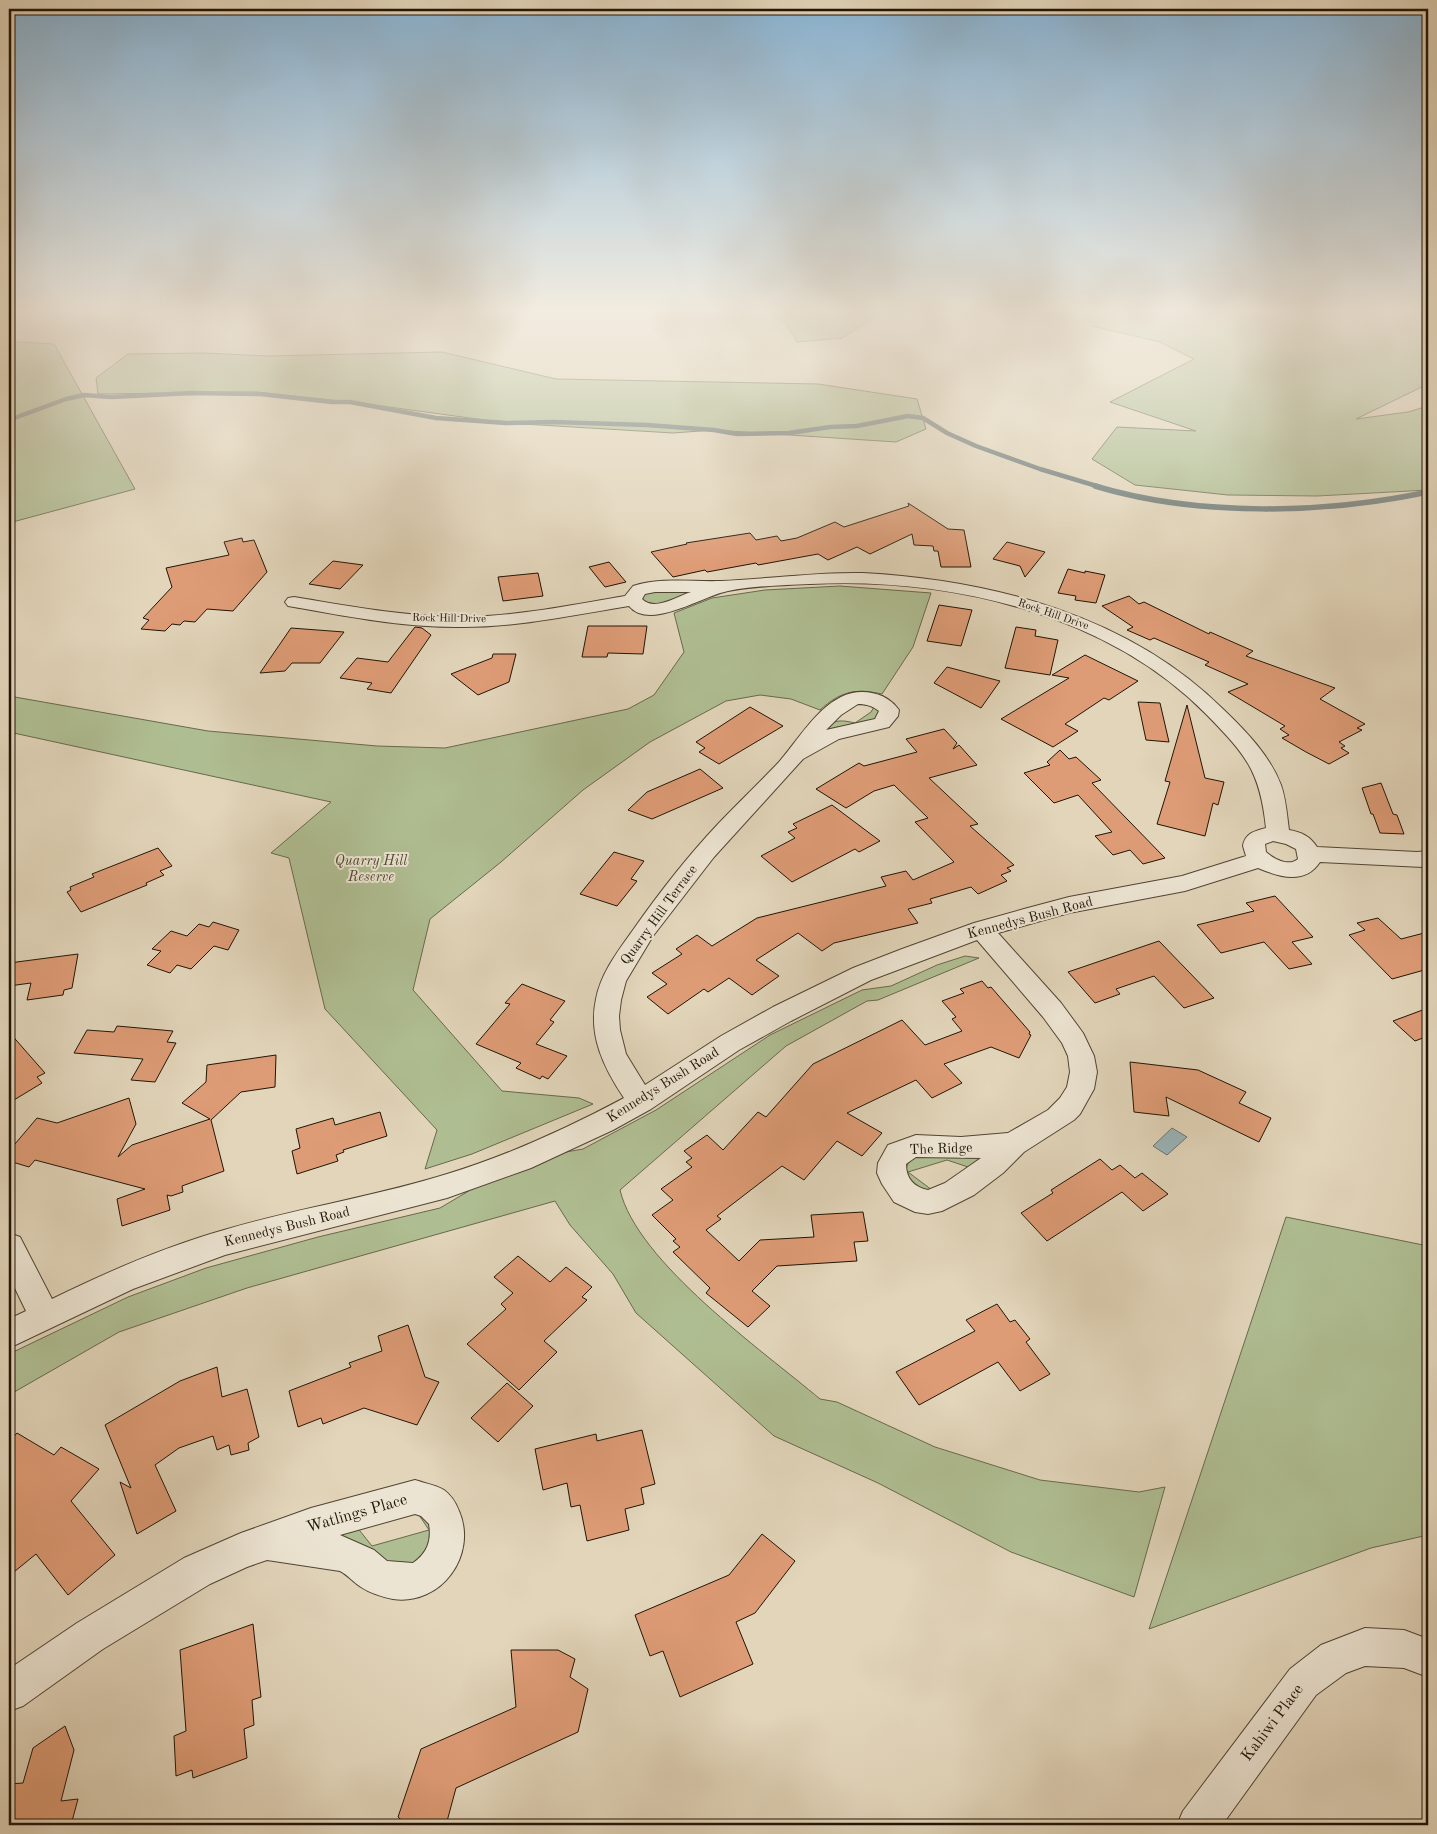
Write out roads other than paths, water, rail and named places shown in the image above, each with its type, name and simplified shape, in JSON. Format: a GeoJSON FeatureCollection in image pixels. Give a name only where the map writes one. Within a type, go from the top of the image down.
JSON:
{"type":"FeatureCollection","features":[{"type":"Feature","properties":{"kind":"street","name":"Rock Hill Drive"},"geometry":{"type":"LineString","coordinates":[[294,602],[402,619],[464,622],[499,620],[633,600],[642,608],[657,609],[726,586],[817,577],[875,578],[913,582],[950,587],[1020,603],[1087,626],[1114,639],[1164,668],[1201,696],[1248,748],[1270,784],[1278,834]]}},
{"type":"Feature","properties":{"kind":"street","name":"Quarry Hill Terrace"},"geometry":{"type":"LineString","coordinates":[[641,1101],[618,1068],[611,1052],[608,1028],[608,1000],[616,975],[674,890],[715,841],[796,755]]}},
{"type":"Feature","properties":{"kind":"street"},"geometry":{"type":"LineString","coordinates":[[1278,834],[1299,841],[1307,847],[1311,854],[1308,864],[1295,870],[1276,868],[1260,859],[1253,848],[1255,841],[1265,835],[1278,834]]}},
{"type":"Feature","properties":{"kind":"street"},"geometry":{"type":"LineString","coordinates":[[1311,854],[1423,860],[1425,857]]}},
{"type":"Feature","properties":{"kind":"street","name":"Kennedys Bush Road"},"geometry":{"type":"LineString","coordinates":[[9,1334],[44,1315],[122,1280],[223,1243],[387,1202],[483,1174],[570,1138],[641,1101],[730,1043],[862,974],[982,929],[1069,905],[1194,881],[1260,859]]}},
{"type":"Feature","properties":{"kind":"street"},"geometry":{"type":"LineString","coordinates":[[982,929],[1064,1023],[1077,1043],[1083,1058],[1080,1090],[1072,1104],[1051,1122],[1013,1144]]}},
{"type":"Feature","properties":{"kind":"street"},"geometry":{"type":"LineString","coordinates":[[9,1246],[44,1315]]}},
{"type":"Feature","properties":{"kind":"street"},"geometry":{"type":"LineString","coordinates":[[9,1692],[156,1595],[214,1563],[267,1542]]}},
{"type":"Feature","properties":{"kind":"street","name":"Kahiwi Place"},"geometry":{"type":"LineString","coordinates":[[1196,1825],[1303,1682],[1334,1658],[1365,1646],[1404,1650],[1428,1658]]}},
{"type":"Feature","properties":{"kind":"water"},"geometry":{"type":"Polygon","coordinates":[[[1172,1128],[1187,1137],[1167,1155],[1153,1146],[1172,1128]]]}},
{"type":"Feature","properties":{"kind":"waterway"},"geometry":{"type":"LineString","coordinates":[[9,420],[66,399],[84,395],[111,397],[180,394]]}},
{"type":"Feature","properties":{"kind":"waterway"},"geometry":{"type":"LineString","coordinates":[[232,394],[260,394],[332,402],[350,402],[436,418],[506,423],[553,422],[647,425],[714,430],[737,434],[789,433],[830,427],[857,426],[908,416],[923,418],[947,433],[976,446],[1040,469],[1100,487]]}},
{"type":"Feature","properties":{"kind":"waterway"},"geometry":{"type":"LineString","coordinates":[[1095,486],[1135,496],[1176,503],[1261,509],[1347,505],[1428,492]]}},
{"type":"Feature","properties":{"kind":"park label","name":"Quarry Hill Reserve"},"geometry":{"type":"Point","coordinates":[371,870]}}]}
